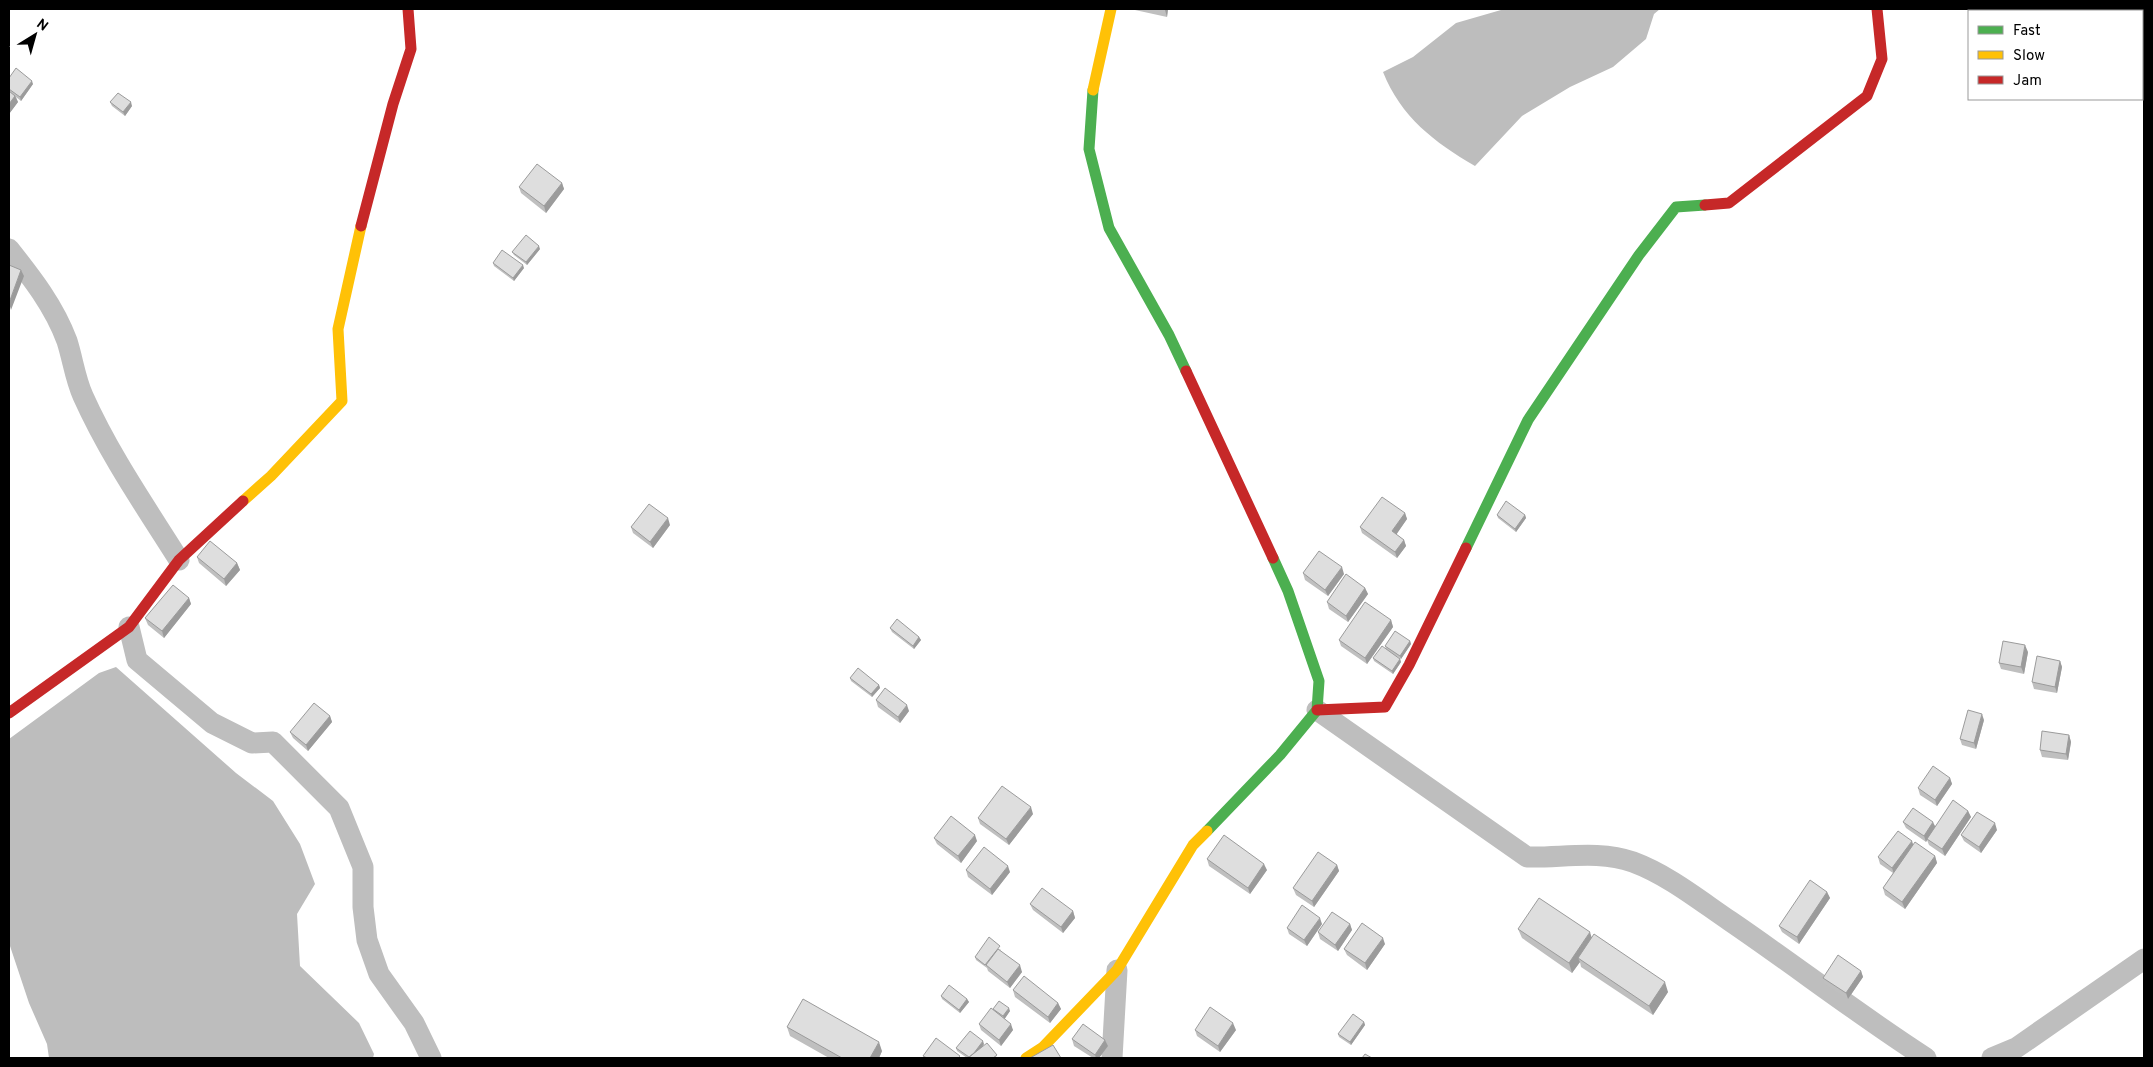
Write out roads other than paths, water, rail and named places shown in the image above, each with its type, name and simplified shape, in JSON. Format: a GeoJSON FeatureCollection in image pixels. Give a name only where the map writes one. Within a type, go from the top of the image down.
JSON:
{"type":"FeatureCollection","features":[{"type":"Feature","properties":{"kind":"street"},"geometry":{"type":"LineString","coordinates":[[9,713],[128,627],[179,560],[271,476],[342,401],[338,329],[359,233],[393,104],[411,50],[408,9]]}},
{"type":"Feature","properties":{"kind":"street"},"geometry":{"type":"LineString","coordinates":[[1026,1058],[1043,1047],[1117,970],[1193,845],[1280,755],[1317,710],[1319,681],[1288,591],[1169,335],[1109,228],[1089,149],[1094,83],[1111,9]]}},
{"type":"Feature","properties":{"kind":"street"},"geometry":{"type":"LineString","coordinates":[[1317,710],[1385,707],[1409,665],[1528,420],[1639,255],[1676,208],[1729,203],[1868,96],[1882,59],[1877,9]]}},
{"type":"Feature","properties":{"kind":"street"},"geometry":{"type":"LineString","coordinates":[[9,249],[50,302],[67,342],[75,376],[87,405],[114,457],[179,560]]}},
{"type":"Feature","properties":{"kind":"street"},"geometry":{"type":"LineString","coordinates":[[128,627],[138,660],[212,723],[252,743],[273,742],[339,808],[363,868],[363,908],[367,940],[379,974],[414,1024],[431,1058]]}},
{"type":"Feature","properties":{"kind":"street"},"geometry":{"type":"LineString","coordinates":[[1317,710],[1527,857],[1558,858],[1599,855],[1632,862],[1673,883],[1795,966],[1864,1018],[1926,1058]]}},
{"type":"Feature","properties":{"kind":"street"},"geometry":{"type":"LineString","coordinates":[[1992,1058],[2016,1048],[2144,959]]}},
{"type":"Feature","properties":{"kind":"street"},"geometry":{"type":"LineString","coordinates":[[1112,1058],[1117,970]]}}]}
